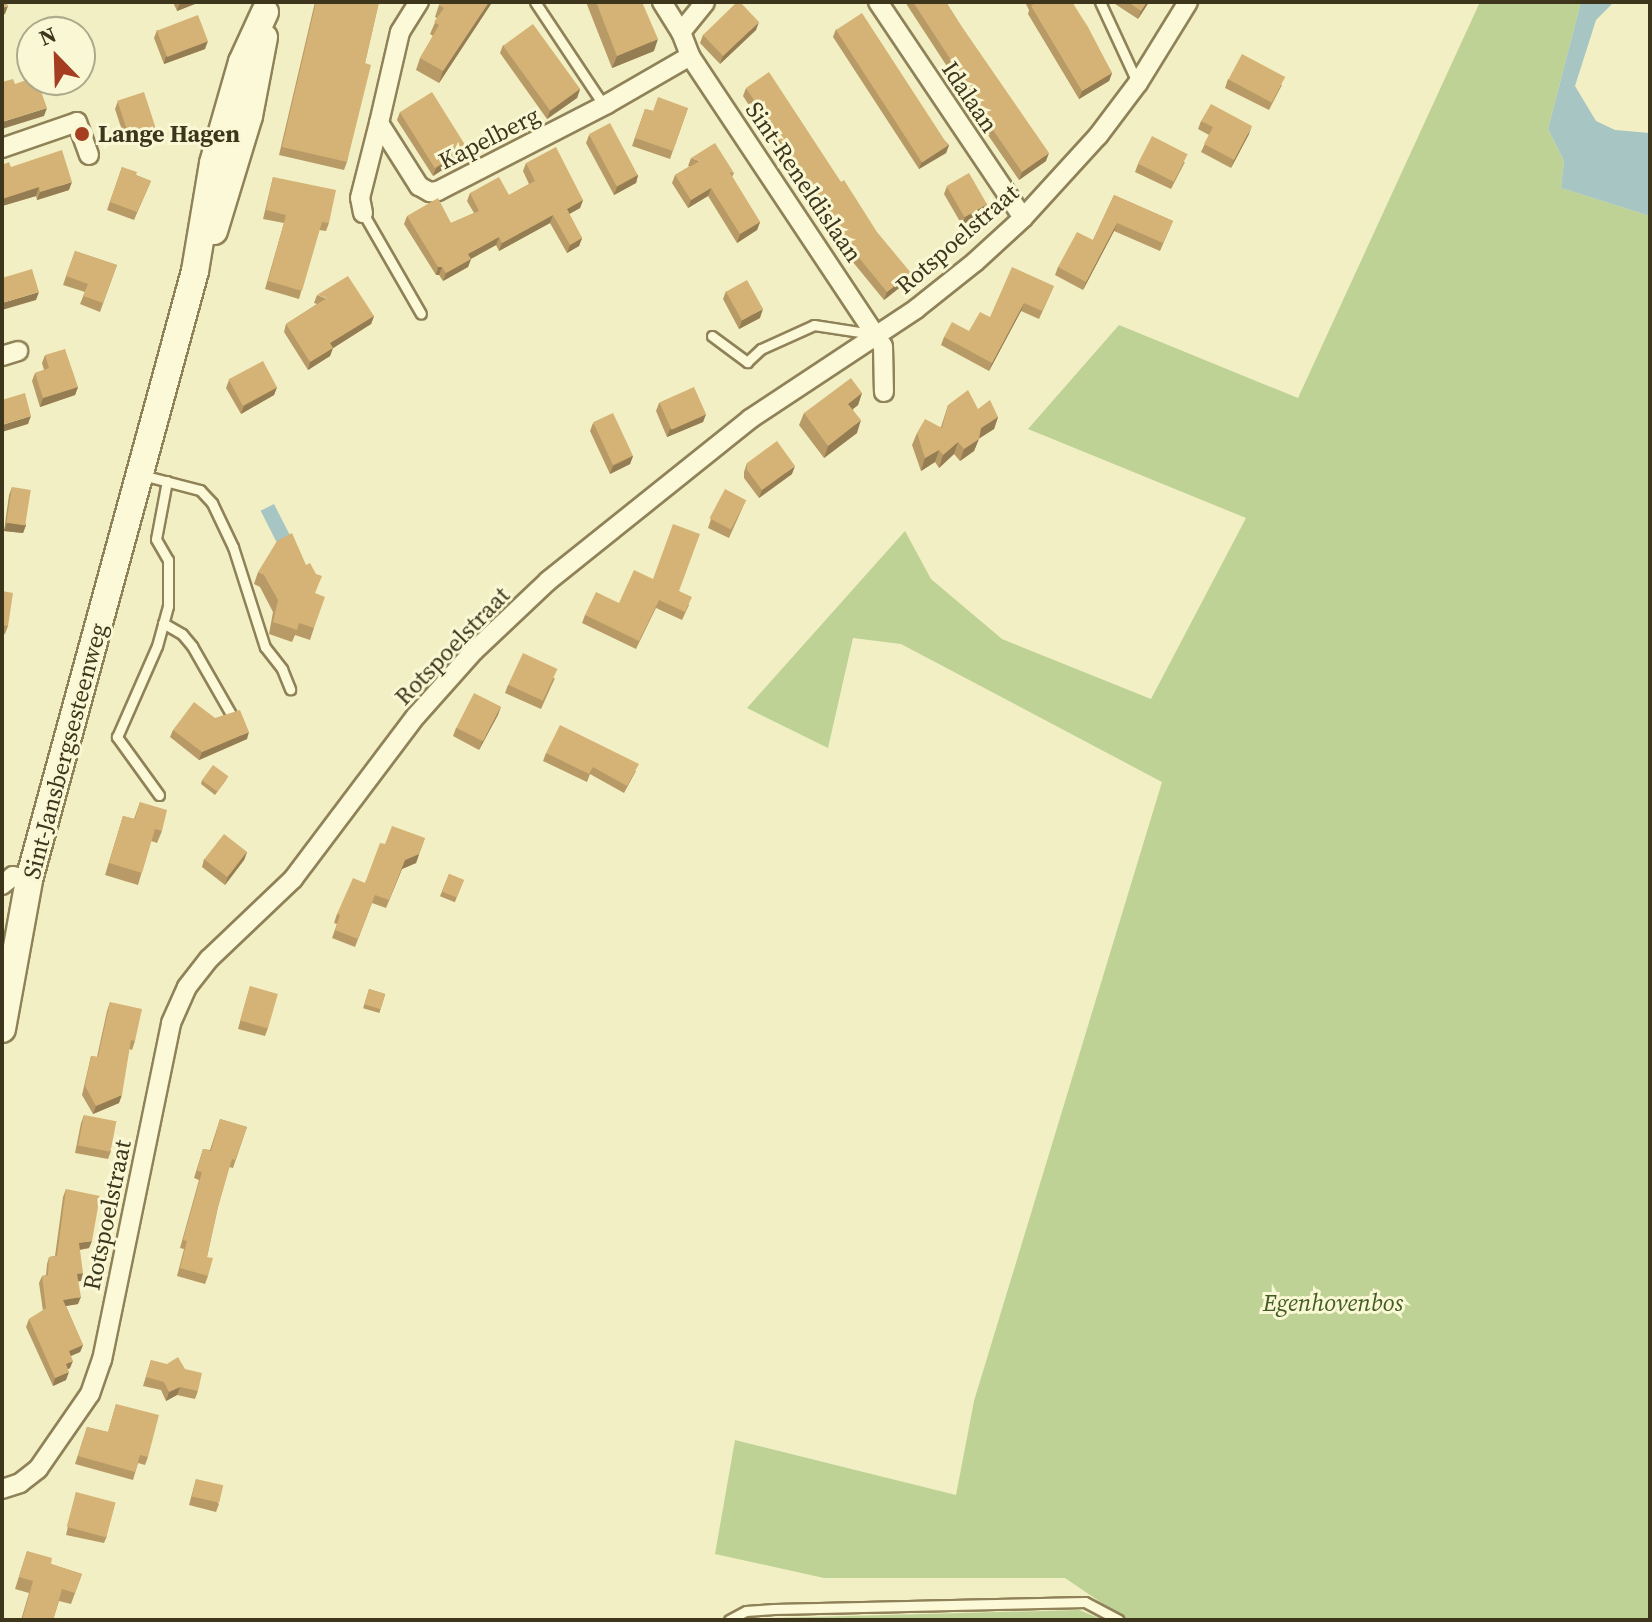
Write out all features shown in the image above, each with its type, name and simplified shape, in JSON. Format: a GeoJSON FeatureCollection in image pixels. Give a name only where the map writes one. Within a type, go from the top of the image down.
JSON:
{"type":"FeatureCollection","features":[{"type":"Feature","properties":{"kind":"main road","name":"Sint-Jansbergsesteenweg"},"geometry":{"type":"LineString","coordinates":[[2,1029],[29,880],[195,271],[211,239],[237,159],[258,75],[266,7]]}},
{"type":"Feature","properties":{"kind":"street"},"geometry":{"type":"LineString","coordinates":[[363,213],[360,198],[400,32],[419,2]]}},
{"type":"Feature","properties":{"kind":"street","name":"Sint-Reneldislaan"},"geometry":{"type":"LineString","coordinates":[[662,2],[681,32],[690,56],[876,335]]}},
{"type":"Feature","properties":{"kind":"street"},"geometry":{"type":"LineString","coordinates":[[681,32],[705,2]]}},
{"type":"Feature","properties":{"kind":"street","name":"Idalaan"},"geometry":{"type":"LineString","coordinates":[[878,2],[1023,218]]}},
{"type":"Feature","properties":{"kind":"street","name":"Rotspoelstraat"},"geometry":{"type":"LineString","coordinates":[[2,1489],[20,1483],[38,1469],[90,1394],[102,1360],[171,1023],[187,987],[209,959],[293,879],[416,716],[474,651],[548,581],[737,429],[796,385],[876,335],[963,271],[1023,218],[1098,136],[1138,83],[1188,2]]}},
{"type":"Feature","properties":{"kind":"street","name":"Kapelberg"},"geometry":{"type":"LineString","coordinates":[[379,123],[419,186],[430,192],[604,106],[690,56]]}},
{"type":"Feature","properties":{"kind":"street"},"geometry":{"type":"LineString","coordinates":[[2,148],[77,122],[89,155]]}},
{"type":"Feature","properties":{"kind":"street"},"geometry":{"type":"LineString","coordinates":[[876,335],[885,351],[884,392]]}},
{"type":"Feature","properties":{"kind":"street"},"geometry":{"type":"LineString","coordinates":[[2,885],[13,876],[29,880]]}},
{"type":"Feature","properties":{"kind":"lane"},"geometry":{"type":"LineString","coordinates":[[535,2],[604,106]]}},
{"type":"Feature","properties":{"kind":"lane"},"geometry":{"type":"LineString","coordinates":[[1100,2],[1138,83]]}},
{"type":"Feature","properties":{"kind":"lane"},"geometry":{"type":"LineString","coordinates":[[363,213],[421,314]]}},
{"type":"Feature","properties":{"kind":"lane"},"geometry":{"type":"LineString","coordinates":[[712,336],[747,362],[761,349],[814,325],[842,327],[876,335]]}},
{"type":"Feature","properties":{"kind":"lane"},"geometry":{"type":"LineString","coordinates":[[139,475],[200,490],[212,503],[233,547],[265,647],[282,669],[290,689]]}},
{"type":"Feature","properties":{"kind":"lane","name":"Sint-Jansbergsesteenweg"},"geometry":{"type":"LineString","coordinates":[[159,795],[117,737],[157,646],[168,606],[168,560],[156,539],[167,481]]}},
{"type":"Feature","properties":{"kind":"lane"},"geometry":{"type":"LineString","coordinates":[[163,623],[182,634],[192,646],[231,714]]}},
{"type":"Feature","properties":{"kind":"lane"},"geometry":{"type":"LineString","coordinates":[[729,1620],[746,1611],[774,1609],[1085,1602],[1119,1620]]}},
{"type":"Feature","properties":{"kind":"green space","name":"Egenhovenbos"},"geometry":{"type":"Polygon","coordinates":[[[1480,2],[1581,2],[1548,129],[1564,161],[1561,188],[1650,216],[1650,1620],[1127,1620],[1065,1578],[824,1578],[715,1554],[735,1440],[956,1495],[974,1401],[1162,782],[901,644],[853,638],[828,748],[747,708],[905,531],[931,579],[1002,639],[1151,699],[1246,518],[1028,429],[1119,325],[1298,398],[1480,2]]]}},
{"type":"Feature","properties":{"kind":"green space"},"geometry":{"type":"Polygon","coordinates":[[[1079,1610],[1104,1620],[757,1620],[773,1618],[1079,1610]]]}},
{"type":"Feature","properties":{"kind":"water"},"geometry":{"type":"Polygon","coordinates":[[[1581,2],[1614,2],[1596,20],[1575,86],[1596,121],[1615,130],[1650,133],[1650,216],[1561,188],[1564,161],[1548,129],[1581,2]]]}},
{"type":"Feature","properties":{"kind":"water"},"geometry":{"type":"Polygon","coordinates":[[[274,504],[291,538],[278,545],[261,511],[274,504]]]}},
{"type":"Feature","properties":{"kind":"building"},"geometry":{"type":"Polygon","coordinates":[[[316,2],[379,2],[365,63],[371,65],[347,162],[282,147],[316,2]]]}},
{"type":"Feature","properties":{"kind":"building"},"geometry":{"type":"Polygon","coordinates":[[[441,2],[489,2],[443,71],[420,58],[439,25],[434,22],[444,8],[439,5],[441,2]]]}},
{"type":"Feature","properties":{"kind":"building"},"geometry":{"type":"Polygon","coordinates":[[[596,2],[642,2],[658,39],[617,56],[596,2]]]}},
{"type":"Feature","properties":{"kind":"building"},"geometry":{"type":"Polygon","coordinates":[[[737,2],[759,22],[723,56],[703,35],[737,2]]]}},
{"type":"Feature","properties":{"kind":"building"},"geometry":{"type":"Polygon","coordinates":[[[913,2],[946,2],[1049,153],[1022,172],[913,2]]]}},
{"type":"Feature","properties":{"kind":"building"},"geometry":{"type":"Polygon","coordinates":[[[1033,2],[1072,2],[1112,73],[1082,91],[1031,6],[1033,2]]]}},
{"type":"Feature","properties":{"kind":"building"},"geometry":{"type":"Polygon","coordinates":[[[1128,2],[1147,2],[1141,11],[1128,2]]]}},
{"type":"Feature","properties":{"kind":"building"},"geometry":{"type":"Polygon","coordinates":[[[862,13],[948,146],[922,162],[836,30],[862,13]]]}},
{"type":"Feature","properties":{"kind":"building"},"geometry":{"type":"Polygon","coordinates":[[[198,15],[208,41],[167,57],[157,31],[198,15]]]}},
{"type":"Feature","properties":{"kind":"building"},"geometry":{"type":"Polygon","coordinates":[[[533,24],[580,89],[550,110],[503,46],[533,24]]]}},
{"type":"Feature","properties":{"kind":"building"},"geometry":{"type":"Polygon","coordinates":[[[1242,54],[1285,77],[1272,103],[1228,80],[1242,54]]]}},
{"type":"Feature","properties":{"kind":"building"},"geometry":{"type":"Polygon","coordinates":[[[769,72],[841,182],[844,180],[877,232],[911,273],[887,292],[846,242],[746,88],[769,72]]]}},
{"type":"Feature","properties":{"kind":"building"},"geometry":{"type":"Polygon","coordinates":[[[13,79],[16,96],[43,96],[47,108],[2,122],[2,82],[13,79]]]}},
{"type":"Feature","properties":{"kind":"building"},"geometry":{"type":"Polygon","coordinates":[[[144,92],[155,126],[128,135],[117,101],[144,92]]]}},
{"type":"Feature","properties":{"kind":"building"},"geometry":{"type":"Polygon","coordinates":[[[432,92],[467,148],[435,168],[400,112],[432,92]]]}},
{"type":"Feature","properties":{"kind":"building"},"geometry":{"type":"Polygon","coordinates":[[[658,97],[688,108],[673,151],[635,138],[645,109],[653,111],[658,97]]]}},
{"type":"Feature","properties":{"kind":"building"},"geometry":{"type":"Polygon","coordinates":[[[1211,104],[1252,126],[1234,160],[1204,144],[1213,127],[1201,121],[1211,104]]]}},
{"type":"Feature","properties":{"kind":"building"},"geometry":{"type":"Polygon","coordinates":[[[610,123],[638,175],[617,186],[589,134],[610,123]]]}},
{"type":"Feature","properties":{"kind":"building"},"geometry":{"type":"Polygon","coordinates":[[[1152,136],[1188,154],[1174,182],[1138,164],[1152,136]]]}},
{"type":"Feature","properties":{"kind":"building"},"geometry":{"type":"Polygon","coordinates":[[[715,143],[760,222],[740,234],[711,188],[691,200],[675,175],[700,161],[691,158],[715,143]]]}},
{"type":"Feature","properties":{"kind":"building"},"geometry":{"type":"Polygon","coordinates":[[[556,147],[583,200],[567,209],[582,238],[570,245],[553,215],[502,243],[499,237],[468,254],[471,259],[446,273],[438,267],[407,216],[438,198],[451,223],[479,211],[470,193],[499,177],[509,195],[535,181],[526,163],[556,147]]]}},
{"type":"Feature","properties":{"kind":"building"},"geometry":{"type":"Polygon","coordinates":[[[62,150],[72,182],[40,192],[39,187],[2,199],[2,165],[9,162],[11,167],[62,150]]]}},
{"type":"Feature","properties":{"kind":"building"},"geometry":{"type":"Polygon","coordinates":[[[122,167],[151,181],[137,212],[110,202],[122,167]]]}},
{"type":"Feature","properties":{"kind":"building"},"geometry":{"type":"Polygon","coordinates":[[[969,173],[987,204],[964,217],[946,186],[969,173]]]}},
{"type":"Feature","properties":{"kind":"building"},"geometry":{"type":"Polygon","coordinates":[[[273,177],[336,190],[329,223],[322,222],[302,291],[268,281],[286,215],[266,210],[273,177]]]}},
{"type":"Feature","properties":{"kind":"building"},"geometry":{"type":"Polygon","coordinates":[[[1114,195],[1173,221],[1163,243],[1117,223],[1086,282],[1058,267],[1077,232],[1093,240],[1114,195]]]}},
{"type":"Feature","properties":{"kind":"building"},"geometry":{"type":"Polygon","coordinates":[[[75,251],[117,265],[103,303],[83,296],[88,284],[66,276],[75,251]]]}},
{"type":"Feature","properties":{"kind":"building"},"geometry":{"type":"Polygon","coordinates":[[[1012,267],[1054,286],[1042,311],[1024,303],[992,363],[944,337],[952,322],[969,331],[980,312],[990,317],[1012,267]]]}},
{"type":"Feature","properties":{"kind":"building"},"geometry":{"type":"Polygon","coordinates":[[[32,269],[39,292],[2,303],[2,278],[32,269]]]}},
{"type":"Feature","properties":{"kind":"building"},"geometry":{"type":"Polygon","coordinates":[[[348,276],[374,316],[330,343],[333,348],[310,362],[286,324],[327,298],[317,295],[348,276]]]}},
{"type":"Feature","properties":{"kind":"building"},"geometry":{"type":"Polygon","coordinates":[[[747,280],[763,309],[742,320],[726,292],[747,280]]]}},
{"type":"Feature","properties":{"kind":"building"},"geometry":{"type":"Polygon","coordinates":[[[65,349],[78,387],[43,398],[35,373],[49,368],[45,355],[65,349]]]}},
{"type":"Feature","properties":{"kind":"building"},"geometry":{"type":"Polygon","coordinates":[[[263,361],[277,387],[243,406],[229,379],[263,361]]]}},
{"type":"Feature","properties":{"kind":"building"},"geometry":{"type":"Polygon","coordinates":[[[851,378],[862,393],[848,404],[861,420],[828,446],[804,413],[851,378]]]}},
{"type":"Feature","properties":{"kind":"building"},"geometry":{"type":"Polygon","coordinates":[[[694,387],[706,414],[671,430],[659,402],[694,387]]]}},
{"type":"Feature","properties":{"kind":"building"},"geometry":{"type":"Polygon","coordinates":[[[968,390],[978,409],[990,400],[998,417],[981,428],[979,439],[964,449],[958,442],[943,455],[939,450],[925,458],[917,433],[925,419],[942,428],[948,405],[968,390]]]}},
{"type":"Feature","properties":{"kind":"building"},"geometry":{"type":"Polygon","coordinates":[[[25,393],[31,416],[2,425],[2,400],[25,393]]]}},
{"type":"Feature","properties":{"kind":"building"},"geometry":{"type":"Polygon","coordinates":[[[613,413],[633,456],[613,465],[593,422],[613,413]]]}},
{"type":"Feature","properties":{"kind":"building"},"geometry":{"type":"Polygon","coordinates":[[[777,441],[795,466],[762,490],[747,470],[747,463],[777,441]]]}},
{"type":"Feature","properties":{"kind":"building"},"geometry":{"type":"Polygon","coordinates":[[[12,487],[31,490],[25,526],[6,523],[12,487]]]}},
{"type":"Feature","properties":{"kind":"building"},"geometry":{"type":"Polygon","coordinates":[[[725,489],[746,500],[731,529],[710,518],[725,489]]]}},
{"type":"Feature","properties":{"kind":"building"},"geometry":{"type":"Polygon","coordinates":[[[673,524],[700,534],[679,591],[692,597],[685,612],[659,600],[639,641],[585,615],[596,592],[619,603],[634,570],[653,579],[673,524]]]}},
{"type":"Feature","properties":{"kind":"building"},"geometry":{"type":"Polygon","coordinates":[[[292,533],[306,565],[310,563],[316,574],[322,576],[315,593],[325,597],[314,628],[299,623],[297,630],[273,622],[278,600],[264,575],[258,572],[277,541],[292,533]]]}},
{"type":"Feature","properties":{"kind":"building"},"geometry":{"type":"Polygon","coordinates":[[[2,591],[13,593],[8,626],[2,625],[2,591]]]}},
{"type":"Feature","properties":{"kind":"building"},"geometry":{"type":"Polygon","coordinates":[[[523,653],[557,669],[543,701],[508,685],[523,653]]]}},
{"type":"Feature","properties":{"kind":"building"},"geometry":{"type":"Polygon","coordinates":[[[474,693],[501,707],[483,741],[456,728],[474,693]]]}},
{"type":"Feature","properties":{"kind":"building"},"geometry":{"type":"Polygon","coordinates":[[[194,702],[215,718],[240,710],[249,732],[202,752],[173,730],[194,702]]]}},
{"type":"Feature","properties":{"kind":"building"},"geometry":{"type":"Polygon","coordinates":[[[560,725],[639,764],[627,786],[593,767],[589,774],[546,753],[560,725]]]}},
{"type":"Feature","properties":{"kind":"building"},"geometry":{"type":"Polygon","coordinates":[[[213,765],[228,776],[217,792],[202,780],[213,765]]]}},
{"type":"Feature","properties":{"kind":"building"},"geometry":{"type":"Polygon","coordinates":[[[140,802],[167,810],[162,831],[155,829],[142,873],[109,863],[123,816],[135,819],[140,802]]]}},
{"type":"Feature","properties":{"kind":"building"},"geometry":{"type":"Polygon","coordinates":[[[392,826],[425,838],[419,854],[405,860],[389,900],[375,895],[358,939],[335,930],[340,915],[337,914],[353,878],[365,883],[380,843],[385,844],[392,826]]]}},
{"type":"Feature","properties":{"kind":"building"},"geometry":{"type":"Polygon","coordinates":[[[224,834],[247,852],[227,877],[204,859],[224,834]]]}},
{"type":"Feature","properties":{"kind":"building"},"geometry":{"type":"Polygon","coordinates":[[[449,874],[464,880],[457,898],[442,892],[449,874]]]}},
{"type":"Feature","properties":{"kind":"building"},"geometry":{"type":"Polygon","coordinates":[[[250,986],[278,994],[268,1029],[240,1021],[250,986]]]}},
{"type":"Feature","properties":{"kind":"building"},"geometry":{"type":"Polygon","coordinates":[[[369,989],[385,994],[381,1009],[364,1004],[369,989]]]}},
{"type":"Feature","properties":{"kind":"building"},"geometry":{"type":"Polygon","coordinates":[[[110,1002],[142,1009],[135,1041],[131,1040],[122,1095],[96,1106],[85,1086],[91,1056],[98,1057],[110,1002]]]}},
{"type":"Feature","properties":{"kind":"building"},"geometry":{"type":"Polygon","coordinates":[[[84,1115],[116,1121],[110,1152],[78,1145],[84,1115]]]}},
{"type":"Feature","properties":{"kind":"building"},"geometry":{"type":"Polygon","coordinates":[[[220,1119],[247,1127],[235,1160],[232,1159],[218,1207],[207,1257],[213,1258],[208,1276],[180,1268],[187,1241],[183,1240],[202,1172],[197,1171],[203,1149],[211,1151],[220,1119]]]}},
{"type":"Feature","properties":{"kind":"building"},"geometry":{"type":"Polygon","coordinates":[[[66,1189],[100,1196],[92,1241],[79,1243],[83,1273],[77,1274],[81,1297],[63,1300],[83,1345],[69,1351],[73,1361],[66,1364],[69,1372],[55,1378],[29,1319],[46,1308],[42,1276],[48,1275],[49,1257],[57,1256],[66,1189]]]}},
{"type":"Feature","properties":{"kind":"building"},"geometry":{"type":"Polygon","coordinates":[[[178,1357],[185,1369],[202,1373],[198,1391],[180,1387],[169,1392],[164,1382],[146,1377],[151,1360],[167,1364],[178,1357]]]}},
{"type":"Feature","properties":{"kind":"building"},"geometry":{"type":"Polygon","coordinates":[[[116,1404],[159,1415],[148,1457],[140,1455],[135,1472],[78,1456],[87,1427],[108,1432],[116,1404]]]}},
{"type":"Feature","properties":{"kind":"building"},"geometry":{"type":"Polygon","coordinates":[[[196,1479],[223,1485],[219,1503],[192,1497],[196,1479]]]}},
{"type":"Feature","properties":{"kind":"building"},"geometry":{"type":"Polygon","coordinates":[[[76,1492],[116,1503],[106,1537],[67,1527],[76,1492]]]}},
{"type":"Feature","properties":{"kind":"building"},"geometry":{"type":"Polygon","coordinates":[[[27,1551],[52,1558],[51,1564],[82,1574],[75,1593],[62,1589],[53,1620],[22,1620],[33,1581],[19,1577],[27,1551]]]}},
{"type":"Feature","properties":{"kind":"place","name":"Lange Hagen"},"geometry":{"type":"Point","coordinates":[82,134]}}]}
